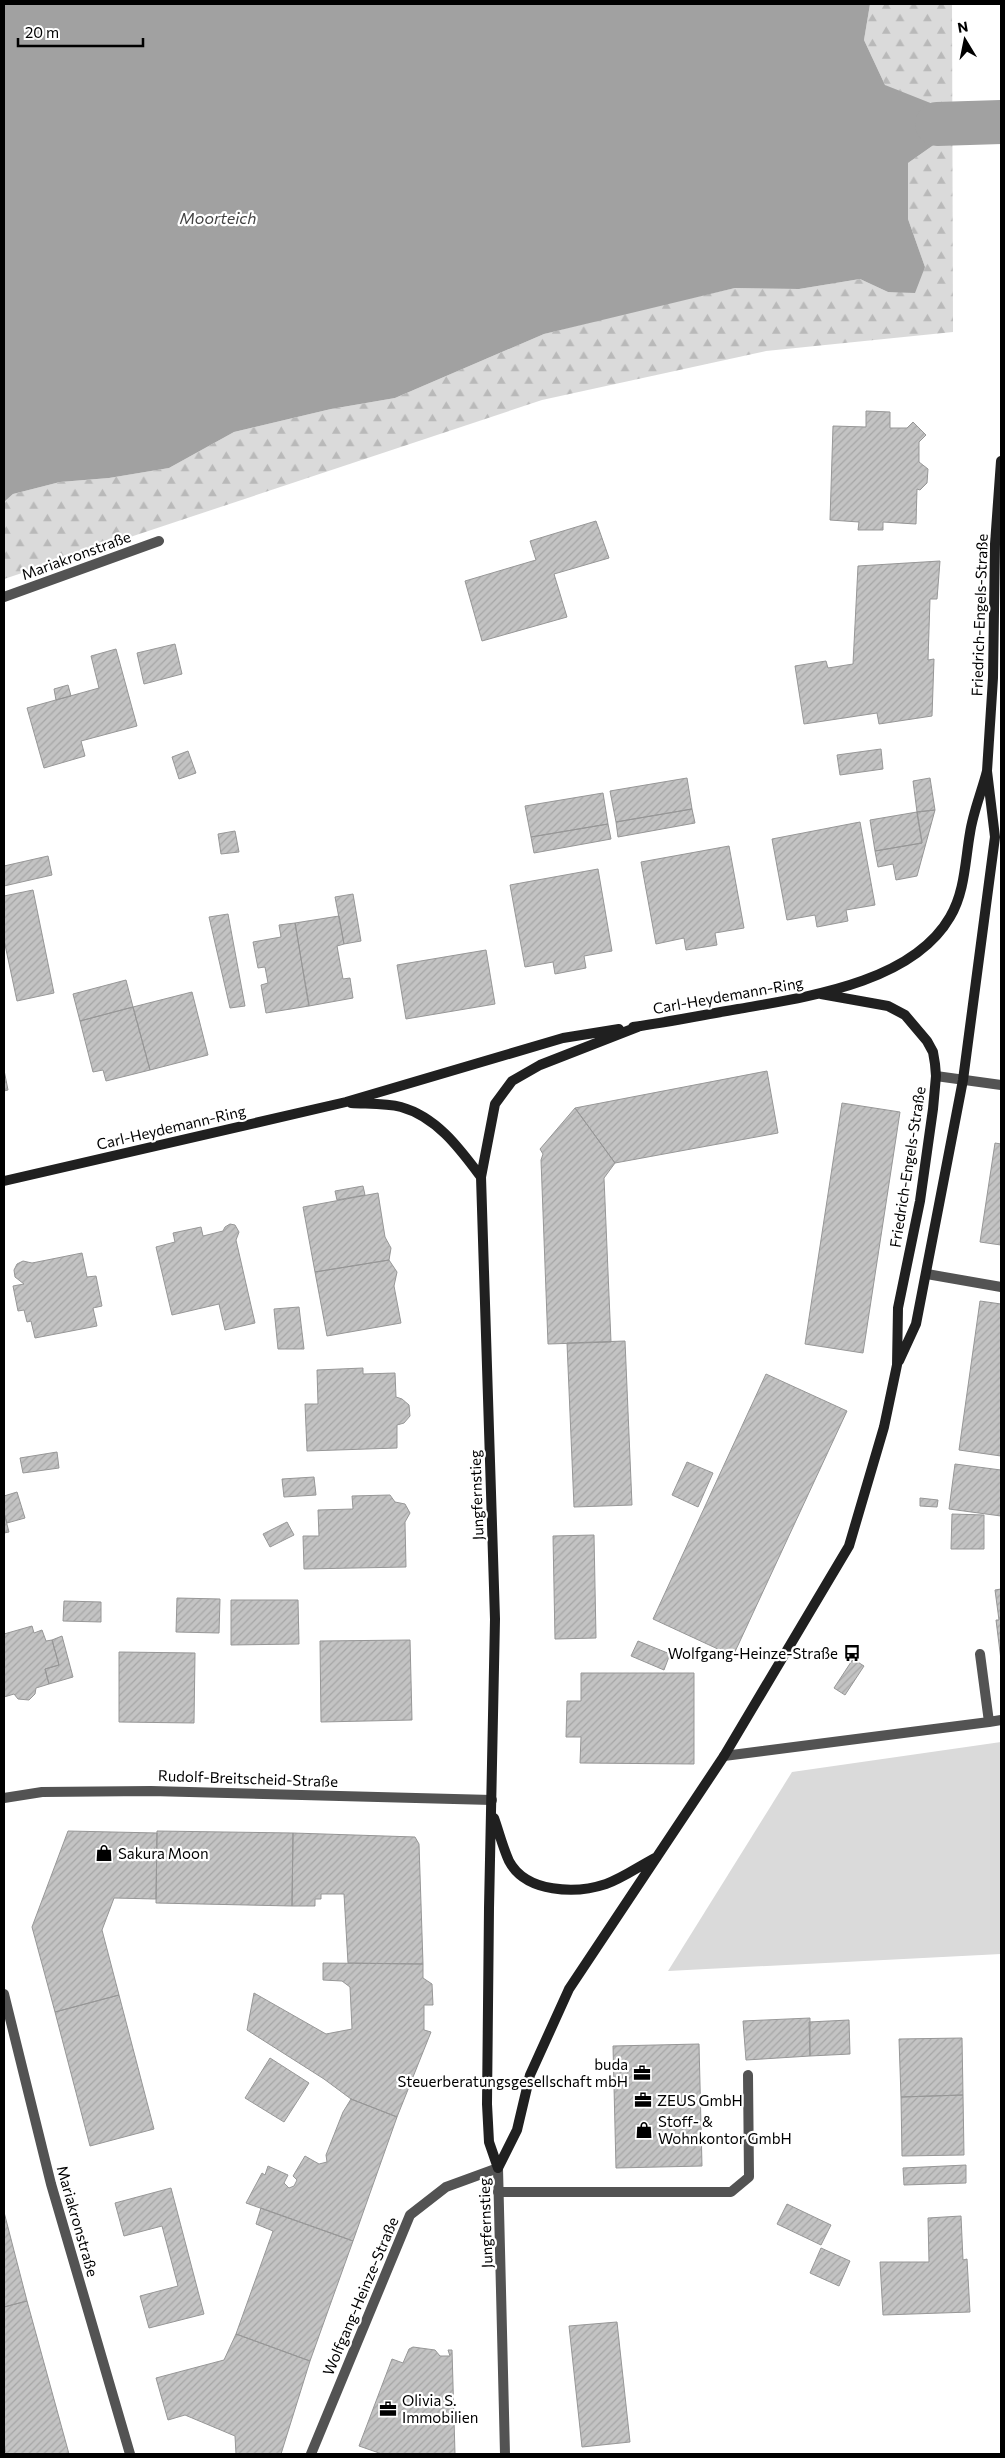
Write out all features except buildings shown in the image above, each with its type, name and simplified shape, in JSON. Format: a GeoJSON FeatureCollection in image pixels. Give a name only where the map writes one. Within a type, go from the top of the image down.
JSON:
{"type":"FeatureCollection","features":[{"type":"Feature","properties":{"kind":"main road","name":"Friedrich-Engels-Straße"},"geometry":{"type":"LineString","coordinates":[[821,994],[869,978],[908,959],[929,945],[950,918],[959,897],[970,830],[987,771],[997,678],[996,544],[1001,460]]}},
{"type":"Feature","properties":{"kind":"main road","name":"Friedrich-Engels-Straße"},"geometry":{"type":"LineString","coordinates":[[897,1365],[916,1324],[927,1274],[972,1023],[995,838],[987,771]]}},
{"type":"Feature","properties":{"kind":"main road","name":"Friedrich-Engels-Straße"},"geometry":{"type":"LineString","coordinates":[[724,1756],[849,1546],[884,1427],[897,1365],[898,1308],[920,1201],[936,1076],[933,1052],[916,1025],[905,1016],[888,1006],[821,994]]}},
{"type":"Feature","properties":{"kind":"main road","name":"Carl-Heydemann-Ring"},"geometry":{"type":"LineString","coordinates":[[4,1182],[346,1102],[564,1038],[821,994]]}},
{"type":"Feature","properties":{"kind":"main road","name":"Carl-Heydemann-Ring"},"geometry":{"type":"LineString","coordinates":[[481,1177],[495,1104],[512,1080],[540,1065],[640,1026]]}},
{"type":"Feature","properties":{"kind":"main road","name":"Carl-Heydemann-Ring"},"geometry":{"type":"LineString","coordinates":[[346,1102],[401,1107],[423,1118],[452,1139],[481,1177]]}},
{"type":"Feature","properties":{"kind":"main road","name":"Jungfernstieg"},"geometry":{"type":"LineString","coordinates":[[481,1177],[495,1619],[487,2104],[489,2142],[498,2168]]}},
{"type":"Feature","properties":{"kind":"main road","name":"Jungfernstieg"},"geometry":{"type":"LineString","coordinates":[[492,1812],[510,1862],[525,1880],[543,1887],[565,1890],[606,1884],[658,1856],[724,1756]]}},
{"type":"Feature","properties":{"kind":"main road"},"geometry":{"type":"LineString","coordinates":[[498,2168],[517,2130],[530,2075],[569,1989],[658,1856]]}},
{"type":"Feature","properties":{"kind":"street","name":"Mariakronstraße"},"geometry":{"type":"LineString","coordinates":[[4,597],[159,541]]}},
{"type":"Feature","properties":{"kind":"street"},"geometry":{"type":"LineString","coordinates":[[936,1076],[1001,1085]]}},
{"type":"Feature","properties":{"kind":"street"},"geometry":{"type":"LineString","coordinates":[[927,1274],[1001,1287]]}},
{"type":"Feature","properties":{"kind":"street"},"geometry":{"type":"LineString","coordinates":[[980,1654],[989,1722]]}},
{"type":"Feature","properties":{"kind":"street"},"geometry":{"type":"LineString","coordinates":[[724,1756],[1001,1720]]}},
{"type":"Feature","properties":{"kind":"street","name":"Rudolf-Breitscheid-Straße"},"geometry":{"type":"LineString","coordinates":[[4,1798],[42,1792],[151,1790],[492,1800]]}},
{"type":"Feature","properties":{"kind":"street","name":"Mariakronstraße"},"geometry":{"type":"LineString","coordinates":[[4,1994],[51,2184],[130,2454]]}},
{"type":"Feature","properties":{"kind":"street"},"geometry":{"type":"LineString","coordinates":[[498,2192],[731,2192],[749,2177],[748,2075]]}},
{"type":"Feature","properties":{"kind":"street","name":"Jungfernstieg"},"geometry":{"type":"LineString","coordinates":[[498,2168],[505,2454]]}},
{"type":"Feature","properties":{"kind":"street","name":"Wolfgang-Heinze-Straße"},"geometry":{"type":"LineString","coordinates":[[311,2454],[410,2215],[446,2187],[498,2168]]}},
{"type":"Feature","properties":{"kind":"green space"},"geometry":{"type":"Polygon","coordinates":[[[870,4],[952,4],[953,332],[766,351],[542,400],[4,579],[4,502],[13,494],[60,482],[109,478],[169,468],[234,432],[331,409],[395,398],[544,334],[634,311],[735,288],[799,289],[860,279],[888,292],[925,267],[908,219],[908,163],[935,144],[885,85],[864,40],[870,4]]]}},
{"type":"Feature","properties":{"kind":"green space"},"geometry":{"type":"Polygon","coordinates":[[[1001,1742],[1001,1954],[668,1971],[792,1772],[1001,1742]]]}},
{"type":"Feature","properties":{"kind":"water","name":"Moorteich"},"geometry":{"type":"Polygon","coordinates":[[[4,4],[870,4],[864,40],[885,85],[938,106],[935,144],[908,163],[908,219],[925,267],[915,293],[888,292],[860,279],[799,289],[735,288],[544,334],[395,398],[331,409],[234,432],[169,468],[109,478],[60,482],[13,494],[4,502],[4,4]]]}},
{"type":"Feature","properties":{"kind":"waterway"},"geometry":{"type":"LineString","coordinates":[[937,124],[1001,122]]}},
{"type":"Feature","properties":{"kind":"place","name":"Wolfgang-Heinze-Straße"},"geometry":{"type":"Point","coordinates":[852,1653]}},
{"type":"Feature","properties":{"kind":"place","name":"Sakura Moon"},"geometry":{"type":"Point","coordinates":[104,1853]}},
{"type":"Feature","properties":{"kind":"place","name":"buda Steuerberatungsgesellschaft mbH"},"geometry":{"type":"Point","coordinates":[642,2073]}},
{"type":"Feature","properties":{"kind":"place","name":"ZEUS GmbH"},"geometry":{"type":"Point","coordinates":[643,2100]}},
{"type":"Feature","properties":{"kind":"place","name":"Stoff- & Wohnkontor GmbH"},"geometry":{"type":"Point","coordinates":[644,2130]}},
{"type":"Feature","properties":{"kind":"place","name":"Olivia S. Immobilien"},"geometry":{"type":"Point","coordinates":[388,2409]}}]}
